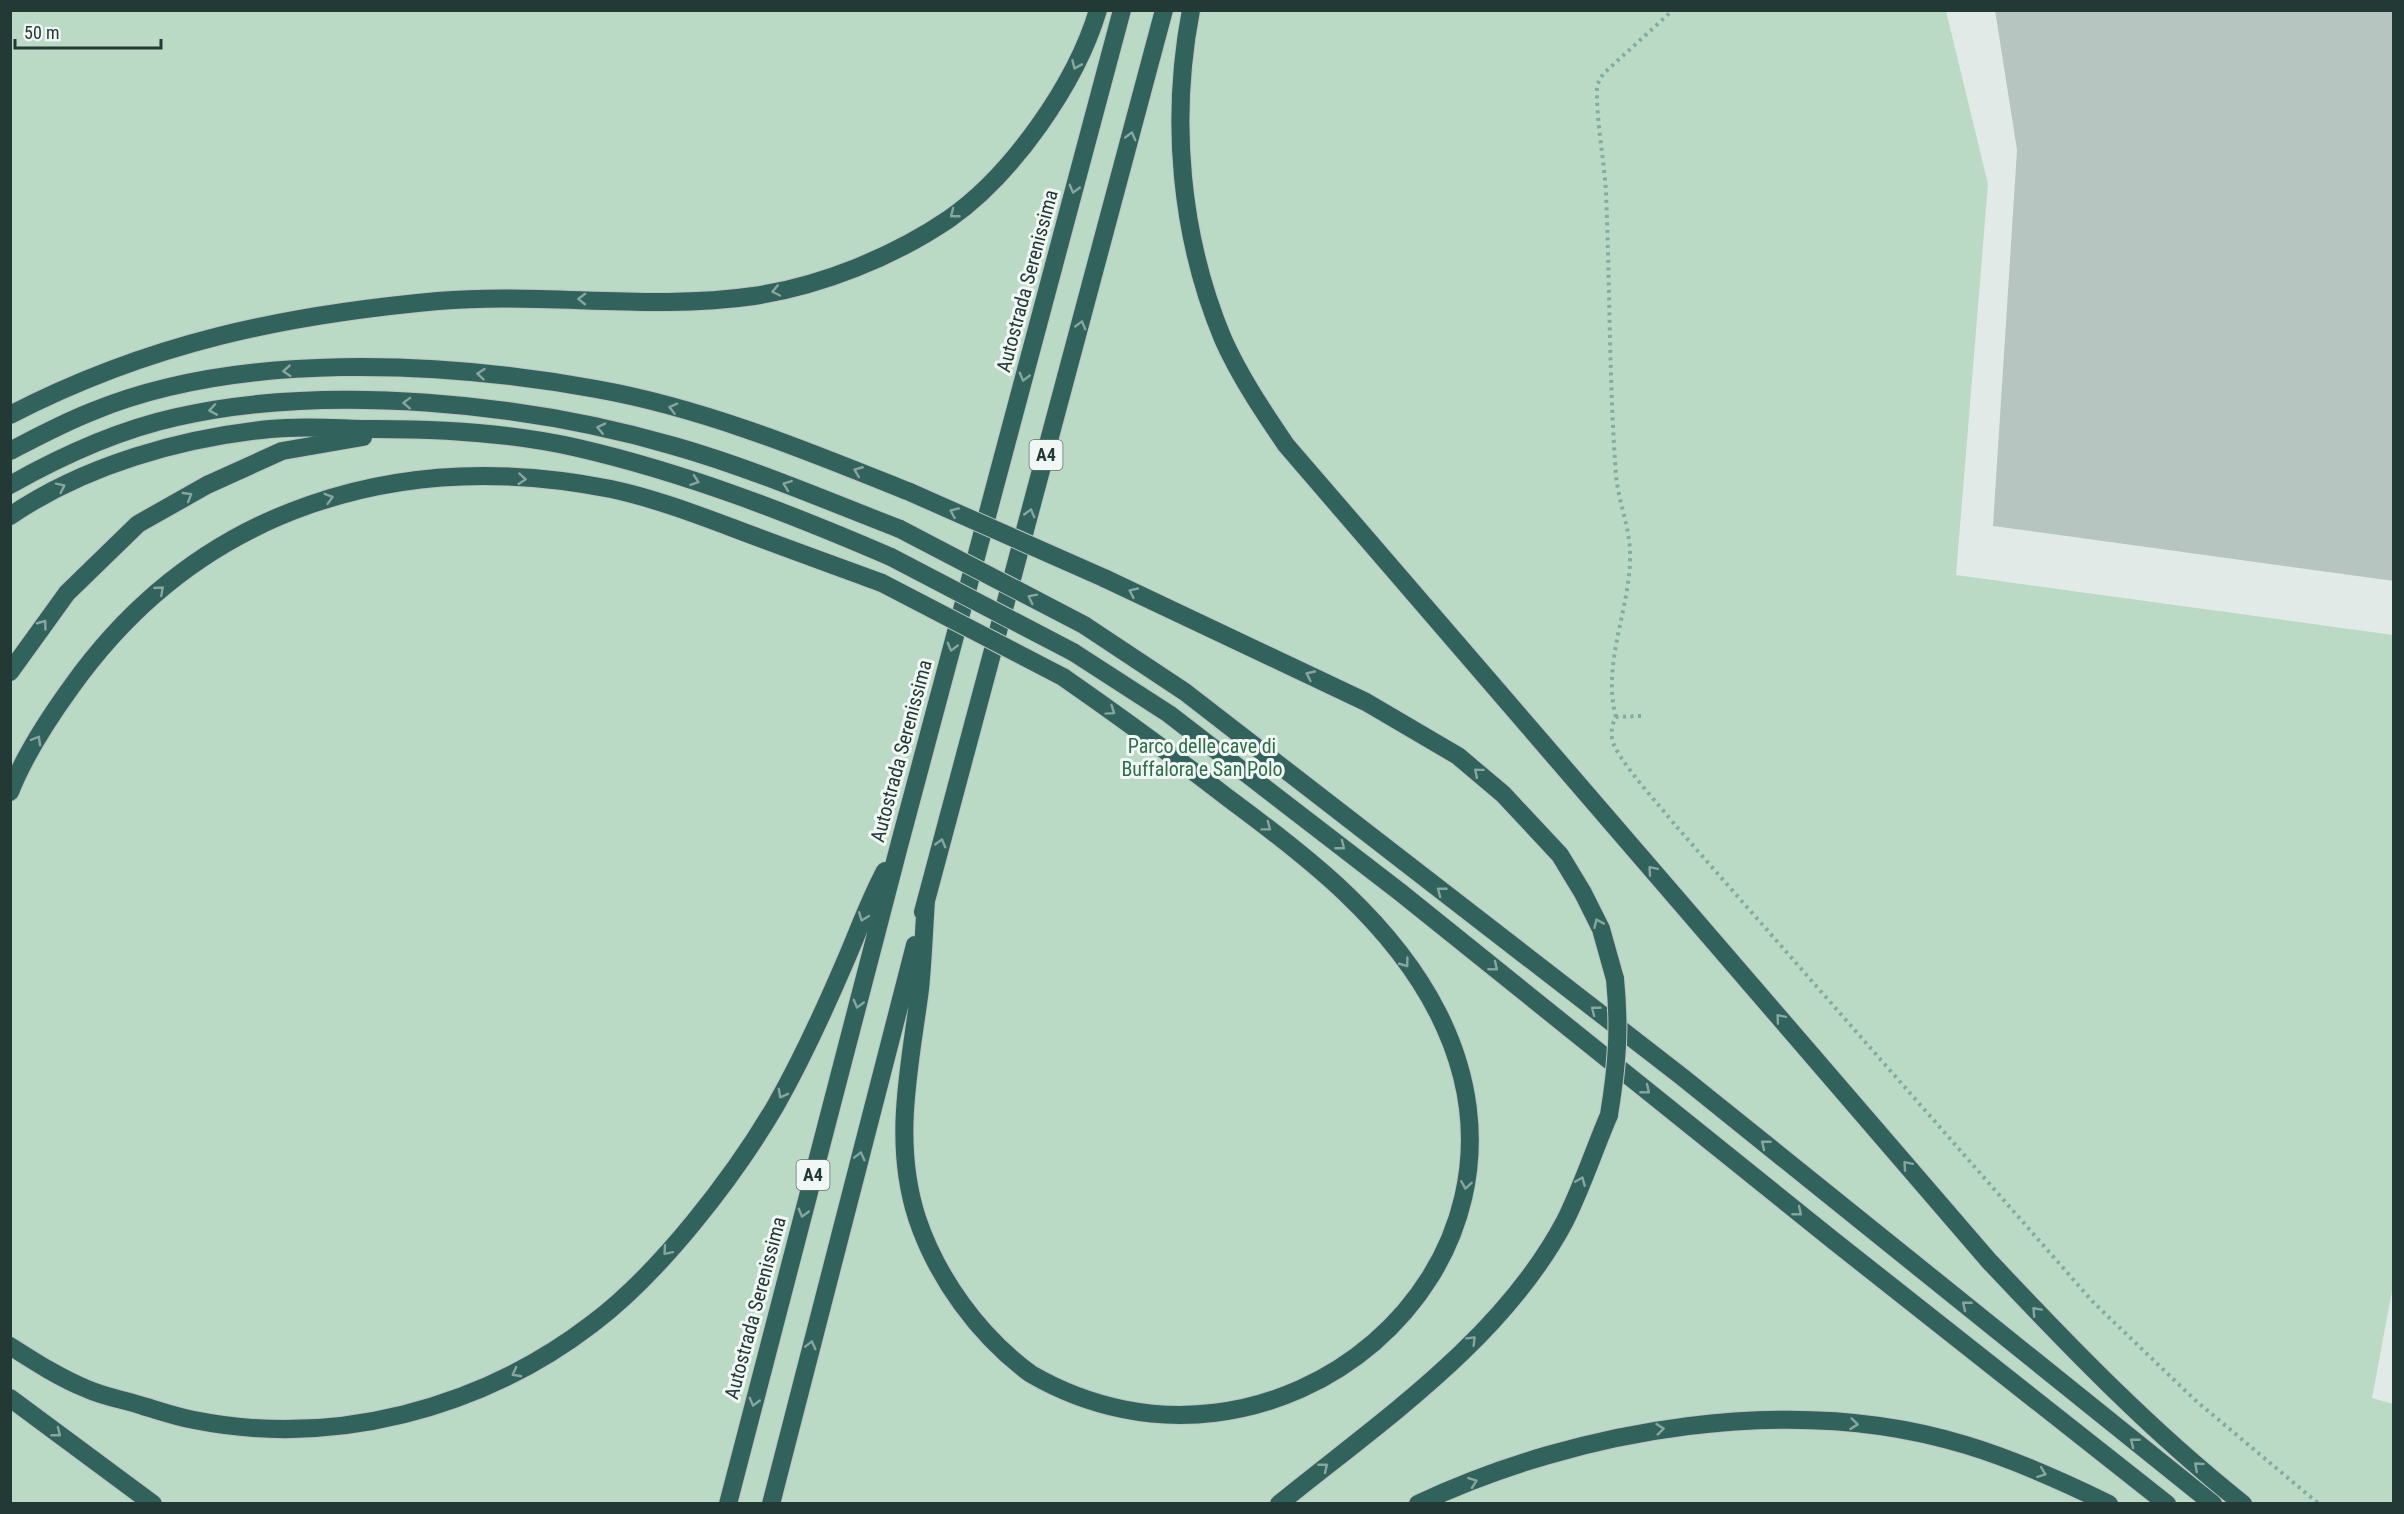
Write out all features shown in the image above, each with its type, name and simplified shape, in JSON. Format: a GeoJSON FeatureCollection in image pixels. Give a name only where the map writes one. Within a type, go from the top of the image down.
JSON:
{"type":"FeatureCollection","features":[{"type":"Feature","properties":{"kind":"highway"},"geometry":{"type":"LineString","coordinates":[[10,415],[114,368],[191,341],[259,325],[338,312],[441,301],[549,298],[683,301],[754,296],[795,287],[840,273],[906,244],[950,218],[986,188],[1036,130],[1071,77],[1098,10]]}},
{"type":"Feature","properties":{"kind":"highway","name":"Autostrada Serenissima"},"geometry":{"type":"LineString","coordinates":[[728,1503],[899,846],[1122,10]]}},
{"type":"Feature","properties":{"kind":"highway","name":"A4"},"geometry":{"type":"LineString","coordinates":[[771,1503],[926,900],[1164,10]]}},
{"type":"Feature","properties":{"kind":"highway"},"geometry":{"type":"LineString","coordinates":[[1191,10],[1184,51],[1180,101],[1182,173],[1191,232],[1204,286],[1224,339],[1250,391],[1286,445],[1990,1262],[2077,1354],[2133,1407],[2244,1503]]}},
{"type":"Feature","properties":{"kind":"highway"},"geometry":{"type":"LineString","coordinates":[[10,451],[92,411],[169,388],[270,372],[340,367],[424,369],[597,389],[805,450],[912,493],[1104,578],[1366,702],[1458,756],[1503,794],[1560,855],[1601,929],[1615,979],[1619,1027],[1616,1072],[1609,1115],[1565,1220],[1532,1274],[1491,1322],[1438,1375],[1279,1503]]}},
{"type":"Feature","properties":{"kind":"highway"},"geometry":{"type":"LineString","coordinates":[[10,485],[52,461],[107,437],[177,417],[247,405],[342,401],[423,404],[580,424],[674,446],[786,484],[900,530],[1084,625],[1185,692],[1672,1069],[2213,1503]]}},
{"type":"Feature","properties":{"kind":"highway"},"geometry":{"type":"LineString","coordinates":[[10,516],[60,487],[110,466],[182,443],[272,428],[412,429],[489,434],[576,447],[668,471],[782,510],[891,557],[1073,652],[1169,714],[1400,892],[1825,1234],[2167,1503]]}},
{"type":"Feature","properties":{"kind":"highway"},"geometry":{"type":"LineString","coordinates":[[10,672],[67,593],[138,524],[207,485],[282,451],[412,429]]}},
{"type":"Feature","properties":{"kind":"highway"},"geometry":{"type":"LineString","coordinates":[[10,792],[18,773],[53,712],[86,666],[133,613],[181,572],[251,528],[297,507],[345,493],[418,479],[486,477],[560,482],[610,489],[657,500],[882,583],[1063,677],[1309,858],[1366,913],[1409,967],[1437,1010],[1459,1060],[1468,1107],[1470,1161],[1462,1204],[1449,1246],[1431,1286],[1408,1319],[1377,1353],[1339,1383],[1300,1403],[1231,1424],[1190,1428],[1129,1419],[1082,1404],[1053,1389],[995,1344],[972,1318],[932,1254],[908,1186],[903,1105],[920,982],[926,900]]}},
{"type":"Feature","properties":{"kind":"highway"},"geometry":{"type":"LineString","coordinates":[[10,1346],[88,1390],[192,1420],[263,1428],[351,1424],[393,1418],[471,1394],[512,1376],[584,1330],[632,1291],[697,1217],[776,1105],[816,1028],[870,899],[899,846]]}},
{"type":"Feature","properties":{"kind":"highway"},"geometry":{"type":"LineString","coordinates":[[10,1398],[153,1503]]}},
{"type":"Feature","properties":{"kind":"highway"},"geometry":{"type":"LineString","coordinates":[[1418,1503],[1500,1472],[1641,1431],[1716,1423],[1789,1419],[1856,1424],[1966,1444],[2047,1474],[2109,1503]]}},
{"type":"Feature","properties":{"kind":"path"},"geometry":{"type":"LineString","coordinates":[[1673,10],[1603,74],[1597,85],[1606,192],[1617,487],[1630,550],[1628,582],[1613,669],[1611,700],[1616,717],[1612,724],[1612,741],[1628,766],[1676,826],[2093,1302],[2195,1400],[2319,1503]]}},
{"type":"Feature","properties":{"kind":"path"},"geometry":{"type":"LineString","coordinates":[[1616,717],[1641,716]]}},
{"type":"Feature","properties":{"kind":"green space","name":"Parco delle cave di Buffalora e San Polo"},"geometry":{"type":"Polygon","coordinates":[[[11,11],[1946,11],[1988,184],[1956,575],[2393,635],[2394,1280],[2372,1398],[2393,1404],[2393,1503],[11,1503],[11,11]]]}},
{"type":"Feature","properties":{"kind":"building"},"geometry":{"type":"Polygon","coordinates":[[[1995,10],[2394,10],[2394,581],[1993,526],[2017,150],[1995,10]]]}}]}
